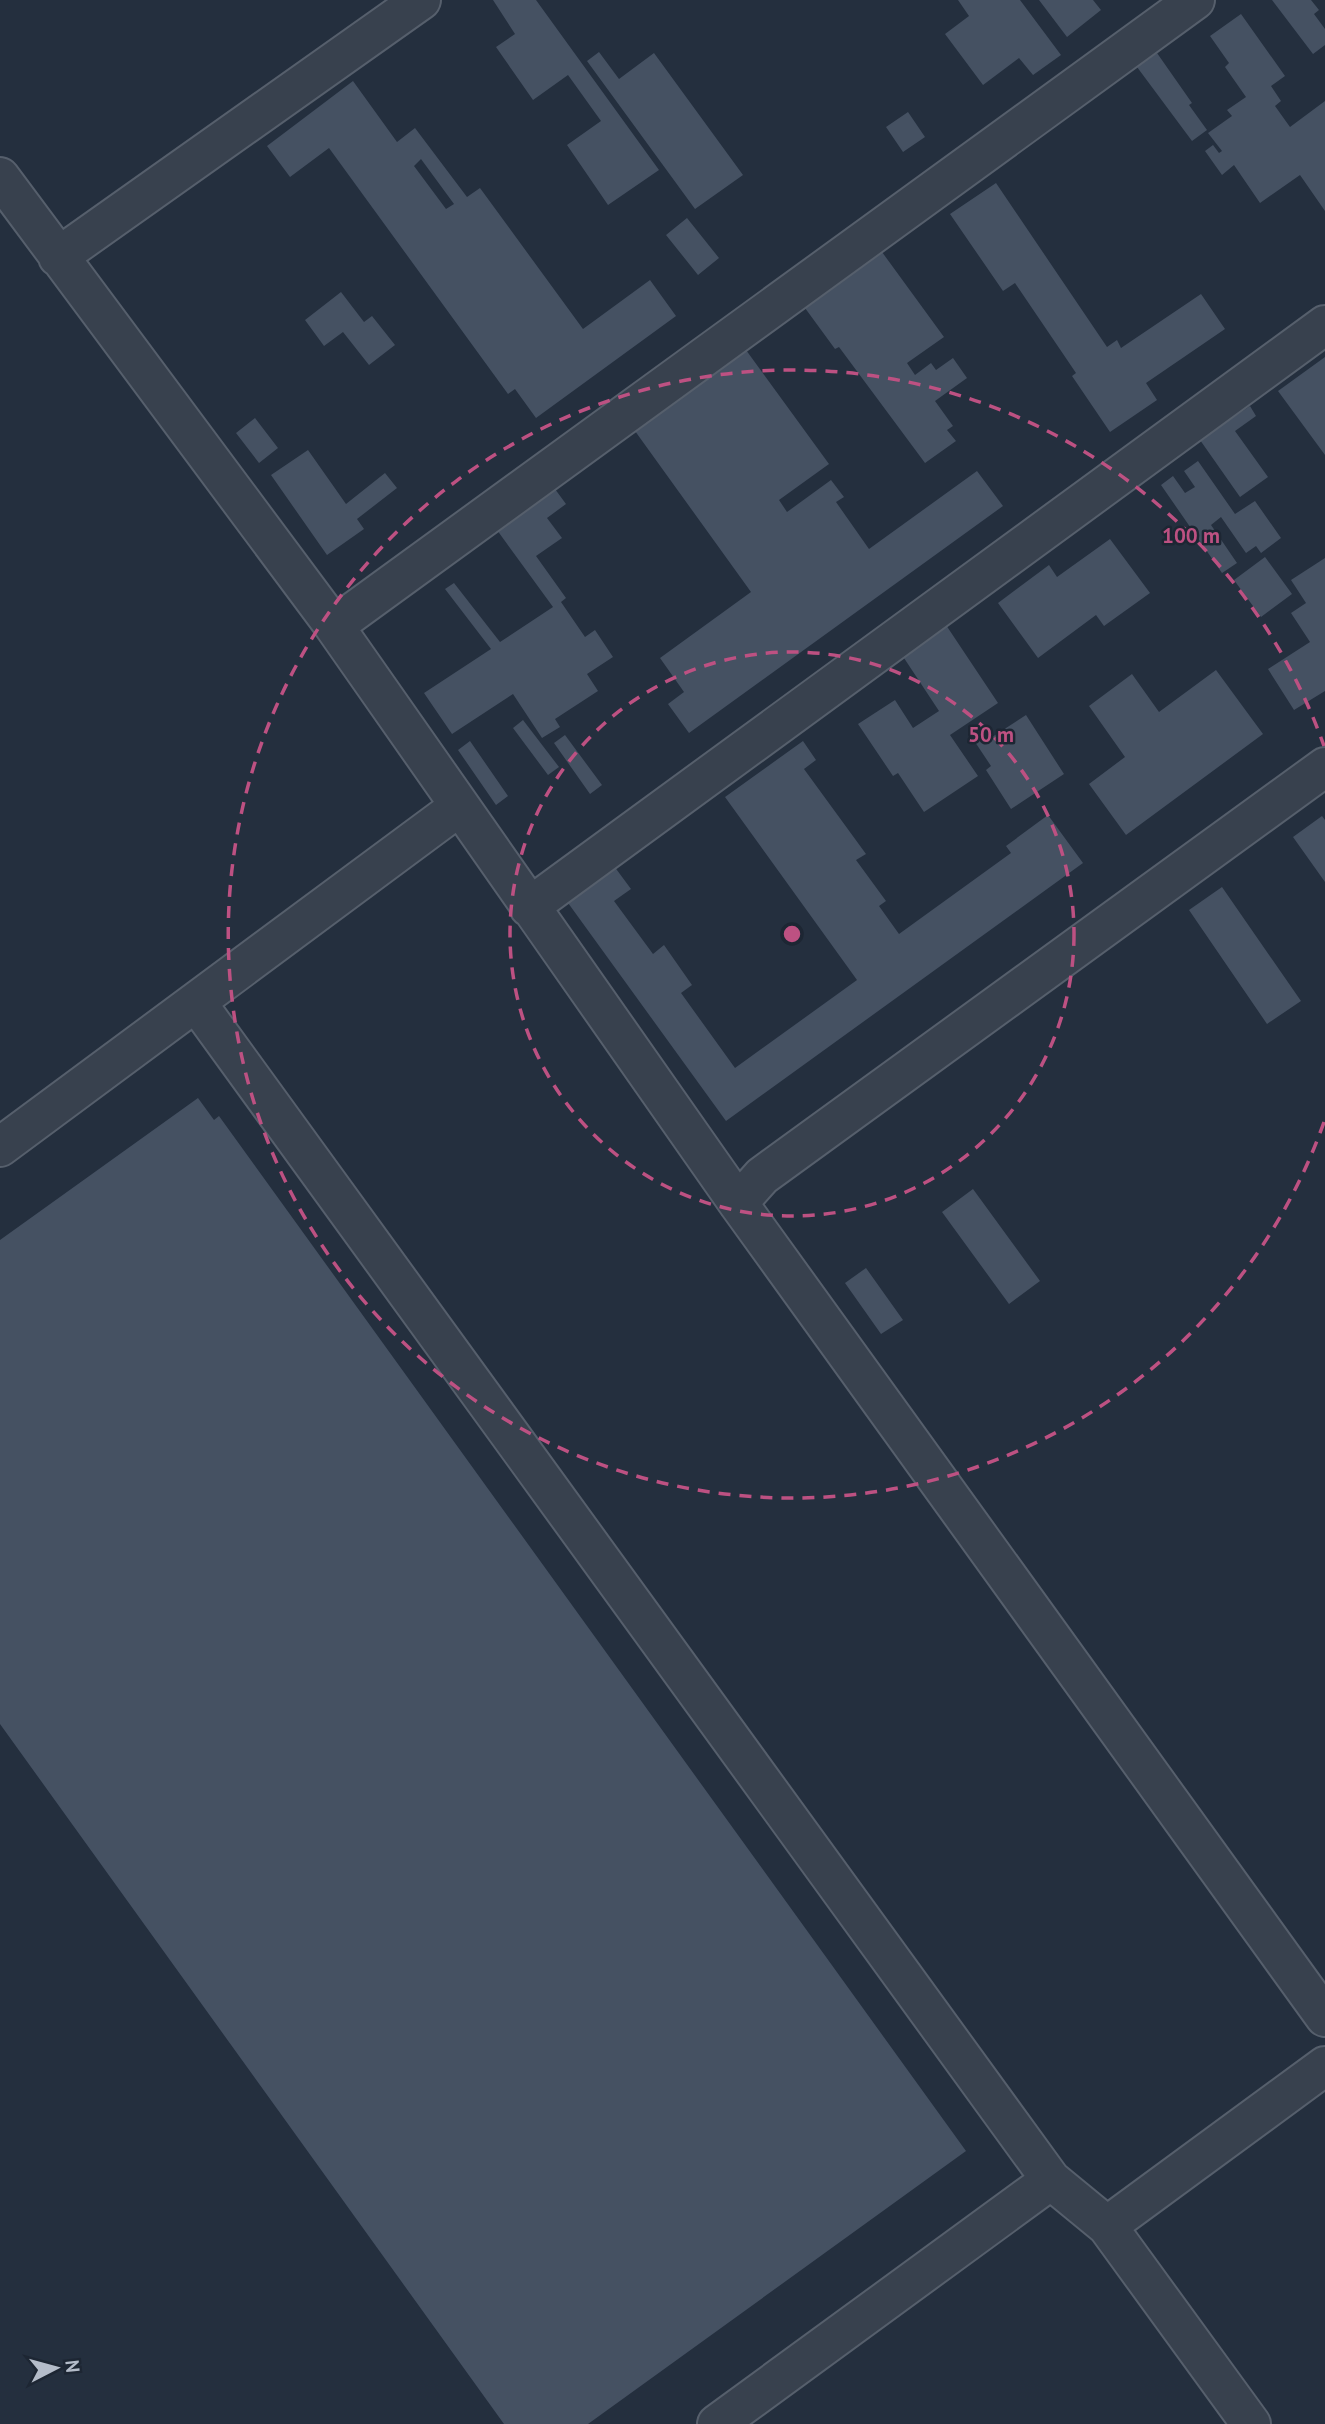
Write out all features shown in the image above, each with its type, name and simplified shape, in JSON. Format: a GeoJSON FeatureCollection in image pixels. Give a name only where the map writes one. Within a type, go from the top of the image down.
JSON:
{"type":"FeatureCollection","features":[{"type":"Feature","properties":{"kind":"street"},"geometry":{"type":"LineString","coordinates":[[58,257],[421,0]]}},
{"type":"Feature","properties":{"kind":"street"},"geometry":{"type":"LineString","coordinates":[[334,626],[1195,0]]}},
{"type":"Feature","properties":{"kind":"street"},"geometry":{"type":"LineString","coordinates":[[0,177],[334,626],[738,1203],[1325,2017]]}},
{"type":"Feature","properties":{"kind":"street"},"geometry":{"type":"LineString","coordinates":[[529,907],[1325,325]]}},
{"type":"Feature","properties":{"kind":"street"},"geometry":{"type":"LineString","coordinates":[[738,1203],[762,1176],[1325,767]]}},
{"type":"Feature","properties":{"kind":"street"},"geometry":{"type":"LineString","coordinates":[[0,1147],[460,806]]}},
{"type":"Feature","properties":{"kind":"street"},"geometry":{"type":"LineString","coordinates":[[196,1002],[1052,2180],[1107,2226],[1251,2424]]}},
{"type":"Feature","properties":{"kind":"street"},"geometry":{"type":"LineString","coordinates":[[1107,2226],[1325,2066]]}},
{"type":"Feature","properties":{"kind":"street"},"geometry":{"type":"LineString","coordinates":[[717,2424],[1052,2180]]}},
{"type":"Feature","properties":{"kind":"building"},"geometry":{"type":"Polygon","coordinates":[[[493,0],[536,0],[659,170],[608,205],[567,145],[601,121],[568,75],[533,100],[496,47],[515,34],[493,0]]]}},
{"type":"Feature","properties":{"kind":"building"},"geometry":{"type":"Polygon","coordinates":[[[958,0],[1020,0],[1061,55],[1033,75],[1019,58],[983,85],[945,34],[969,16],[958,0]]]}},
{"type":"Feature","properties":{"kind":"building"},"geometry":{"type":"Polygon","coordinates":[[[1039,0],[1093,0],[1101,10],[1067,37],[1039,0]]]}},
{"type":"Feature","properties":{"kind":"building"},"geometry":{"type":"Polygon","coordinates":[[[1272,0],[1311,0],[1319,10],[1314,14],[1325,29],[1325,45],[1313,54],[1272,0]]]}},
{"type":"Feature","properties":{"kind":"building"},"geometry":{"type":"Polygon","coordinates":[[[1241,14],[1285,76],[1271,86],[1281,101],[1275,106],[1290,127],[1325,101],[1325,211],[1300,175],[1260,203],[1234,165],[1222,175],[1205,151],[1213,145],[1219,153],[1222,151],[1208,133],[1232,116],[1227,110],[1246,97],[1225,67],[1229,63],[1210,36],[1241,14]]]}},
{"type":"Feature","properties":{"kind":"building"},"geometry":{"type":"Polygon","coordinates":[[[599,52],[619,79],[654,53],[743,175],[695,209],[587,61],[599,52]]]}},
{"type":"Feature","properties":{"kind":"building"},"geometry":{"type":"Polygon","coordinates":[[[1157,53],[1192,103],[1189,105],[1207,130],[1192,141],[1137,67],[1157,53]]]}},
{"type":"Feature","properties":{"kind":"building"},"geometry":{"type":"Polygon","coordinates":[[[353,81],[397,142],[415,128],[467,197],[480,188],[583,329],[650,280],[676,316],[536,418],[515,389],[508,394],[329,148],[290,177],[267,146],[353,81]],[[421,159],[414,166],[446,209],[454,204],[421,159]]]}},
{"type":"Feature","properties":{"kind":"building"},"geometry":{"type":"Polygon","coordinates":[[[908,112],[925,137],[903,152],[886,127],[908,112]]]}},
{"type":"Feature","properties":{"kind":"building"},"geometry":{"type":"Polygon","coordinates":[[[996,183],[1107,347],[1117,340],[1121,348],[1201,294],[1225,329],[1146,383],[1157,400],[1110,432],[1072,376],[1076,373],[1015,283],[1003,291],[950,214],[996,183]]]}},
{"type":"Feature","properties":{"kind":"building"},"geometry":{"type":"Polygon","coordinates":[[[687,218],[719,258],[698,275],[666,235],[687,218]]]}},
{"type":"Feature","properties":{"kind":"building"},"geometry":{"type":"Polygon","coordinates":[[[882,252],[944,337],[907,363],[915,375],[931,363],[936,370],[953,358],[967,378],[935,401],[953,426],[947,430],[956,441],[925,463],[839,347],[835,349],[805,308],[882,252]]]}},
{"type":"Feature","properties":{"kind":"building"},"geometry":{"type":"Polygon","coordinates":[[[341,292],[364,322],[372,316],[395,345],[369,365],[343,332],[324,346],[305,320],[341,292]]]}},
{"type":"Feature","properties":{"kind":"building"},"geometry":{"type":"Polygon","coordinates":[[[746,350],[829,464],[779,500],[787,512],[831,480],[844,497],[836,502],[869,549],[977,471],[1003,506],[689,733],[668,704],[684,692],[660,658],[751,592],[635,431],[746,350]]]}},
{"type":"Feature","properties":{"kind":"building"},"geometry":{"type":"Polygon","coordinates":[[[1325,357],[1325,455],[1278,391],[1325,357]]]}},
{"type":"Feature","properties":{"kind":"building"},"geometry":{"type":"Polygon","coordinates":[[[1250,406],[1256,416],[1235,431],[1268,477],[1240,497],[1200,440],[1250,406]]]}},
{"type":"Feature","properties":{"kind":"building"},"geometry":{"type":"Polygon","coordinates":[[[255,418],[278,448],[259,463],[236,433],[255,418]]]}},
{"type":"Feature","properties":{"kind":"building"},"geometry":{"type":"Polygon","coordinates":[[[308,450],[346,504],[385,473],[397,488],[357,519],[364,529],[327,555],[271,475],[308,450]]]}},
{"type":"Feature","properties":{"kind":"building"},"geometry":{"type":"Polygon","coordinates":[[[1198,461],[1235,514],[1255,501],[1281,538],[1261,553],[1256,546],[1246,553],[1221,517],[1211,525],[1237,563],[1222,573],[1161,485],[1173,476],[1185,493],[1195,487],[1184,471],[1198,461]]]}},
{"type":"Feature","properties":{"kind":"building"},"geometry":{"type":"Polygon","coordinates":[[[555,489],[566,504],[547,518],[562,538],[536,556],[566,598],[561,602],[585,637],[595,630],[613,657],[587,674],[598,691],[555,719],[560,727],[542,738],[513,694],[452,734],[424,693],[491,649],[445,589],[454,583],[500,642],[553,607],[497,530],[555,489]]]}},
{"type":"Feature","properties":{"kind":"building"},"geometry":{"type":"Polygon","coordinates":[[[1110,539],[1150,593],[1104,626],[1096,615],[1038,658],[998,603],[1049,565],[1057,577],[1110,539]]]}},
{"type":"Feature","properties":{"kind":"building"},"geometry":{"type":"Polygon","coordinates":[[[1265,557],[1292,594],[1261,617],[1234,580],[1265,557]]]}},
{"type":"Feature","properties":{"kind":"building"},"geometry":{"type":"Polygon","coordinates":[[[1325,558],[1325,691],[1294,710],[1268,669],[1310,642],[1291,613],[1306,603],[1291,580],[1325,558]]]}},
{"type":"Feature","properties":{"kind":"building"},"geometry":{"type":"Polygon","coordinates":[[[946,625],[998,703],[950,735],[978,776],[924,812],[898,773],[893,776],[858,724],[895,700],[913,728],[939,711],[902,655],[946,625]]]}},
{"type":"Feature","properties":{"kind":"building"},"geometry":{"type":"Polygon","coordinates":[[[1216,670],[1263,734],[1126,835],[1089,784],[1125,757],[1089,706],[1132,674],[1159,712],[1216,670]]]}},
{"type":"Feature","properties":{"kind":"building"},"geometry":{"type":"Polygon","coordinates":[[[1026,715],[1064,774],[1011,809],[986,770],[991,766],[971,736],[980,730],[986,741],[1026,715]]]}},
{"type":"Feature","properties":{"kind":"building"},"geometry":{"type":"Polygon","coordinates":[[[523,720],[559,767],[548,775],[513,728],[523,720]]]}},
{"type":"Feature","properties":{"kind":"building"},"geometry":{"type":"Polygon","coordinates":[[[565,735],[602,785],[590,794],[554,743],[565,735]]]}},
{"type":"Feature","properties":{"kind":"building"},"geometry":{"type":"Polygon","coordinates":[[[470,741],[508,796],[496,805],[458,750],[470,741]]]}},
{"type":"Feature","properties":{"kind":"building"},"geometry":{"type":"Polygon","coordinates":[[[803,741],[816,760],[804,769],[866,854],[856,860],[886,901],[879,906],[899,934],[1011,853],[1006,846],[1048,815],[1083,863],[726,1121],[563,896],[611,862],[631,889],[614,901],[653,954],[664,945],[692,985],[681,993],[735,1068],[857,980],[725,797],[803,741]]]}},
{"type":"Feature","properties":{"kind":"building"},"geometry":{"type":"Polygon","coordinates":[[[1322,816],[1325,820],[1325,882],[1293,837],[1322,816]]]}},
{"type":"Feature","properties":{"kind":"building"},"geometry":{"type":"Polygon","coordinates":[[[1222,887],[1301,1001],[1267,1024],[1189,910],[1222,887]]]}},
{"type":"Feature","properties":{"kind":"building"},"geometry":{"type":"Polygon","coordinates":[[[198,1098],[214,1120],[219,1116],[966,2151],[588,2424],[504,2424],[0,1724],[0,1240],[198,1098]]]}},
{"type":"Feature","properties":{"kind":"building"},"geometry":{"type":"Polygon","coordinates":[[[973,1189],[1040,1281],[1009,1304],[942,1212],[973,1189]]]}},
{"type":"Feature","properties":{"kind":"building"},"geometry":{"type":"Polygon","coordinates":[[[866,1268],[903,1320],[881,1334],[845,1283],[866,1268]]]}}]}
